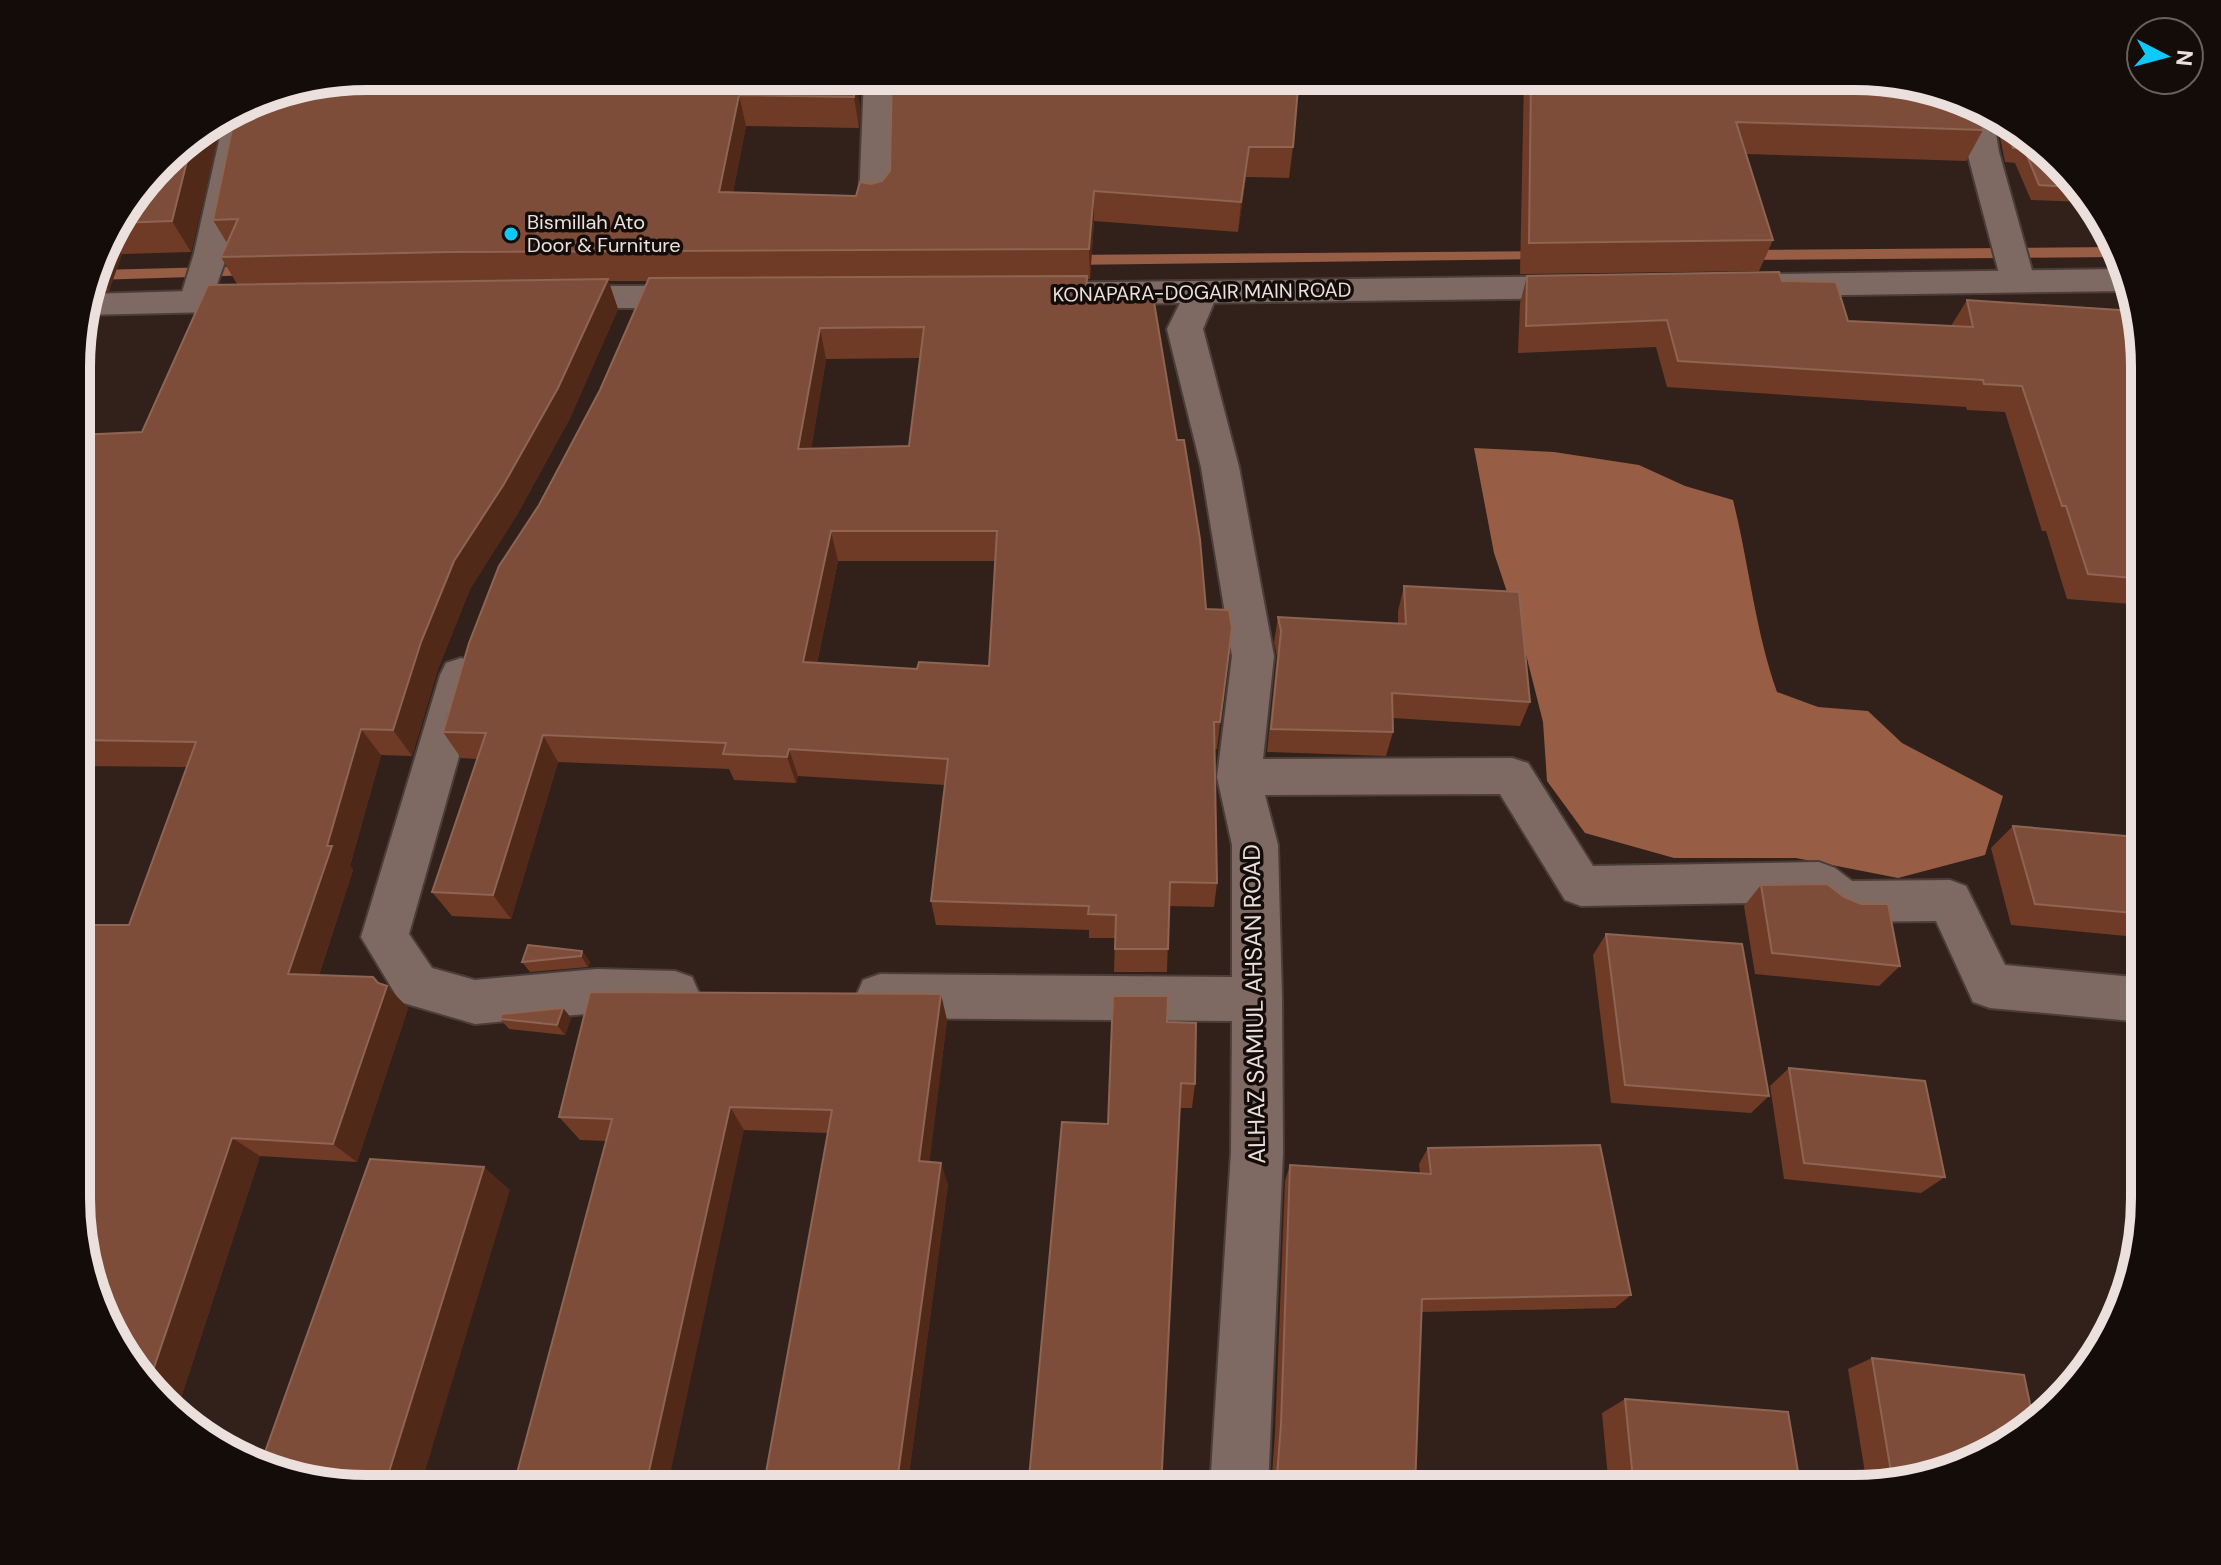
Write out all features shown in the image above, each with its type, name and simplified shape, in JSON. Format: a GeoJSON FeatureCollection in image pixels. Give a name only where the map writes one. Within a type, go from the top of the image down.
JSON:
{"type":"FeatureCollection","features":[{"type":"Feature","properties":{"kind":"street"},"geometry":{"type":"LineString","coordinates":[[875,202],[879,91]]}},
{"type":"Feature","properties":{"kind":"street"},"geometry":{"type":"LineString","coordinates":[[1978,120],[1983,152],[2018,281]]}},
{"type":"Feature","properties":{"kind":"street"},"geometry":{"type":"LineString","coordinates":[[199,294],[211,253],[239,122]]}},
{"type":"Feature","properties":{"kind":"street"},"geometry":{"type":"LineString","coordinates":[[1751,285],[2117,280]]}},
{"type":"Feature","properties":{"kind":"street","name":"KONAPARA-DOGAIR MAIN ROAD"},"geometry":{"type":"LineString","coordinates":[[999,294],[1610,287]]}},
{"type":"Feature","properties":{"kind":"street","name":"ALHAZ SAMIUL AHSAN ROAD"},"geometry":{"type":"LineString","coordinates":[[1201,293],[1185,329],[1220,467],[1253,656],[1239,777],[1255,845],[1258,999],[1257,1152],[1240,1475]]}},
{"type":"Feature","properties":{"kind":"street"},"geometry":{"type":"LineString","coordinates":[[97,304],[199,294],[290,300]]}},
{"type":"Feature","properties":{"kind":"street"},"geometry":{"type":"LineString","coordinates":[[523,296],[636,314],[736,296]]}},
{"type":"Feature","properties":{"kind":"street"},"geometry":{"type":"LineString","coordinates":[[472,644],[385,937],[417,986],[475,1002],[597,991],[714,994]]}},
{"type":"Feature","properties":{"kind":"street"},"geometry":{"type":"LineString","coordinates":[[1239,777],[1512,776],[1581,886],[1819,882],[1843,902],[1950,900],[1990,986],[2130,999]]}},
{"type":"Feature","properties":{"kind":"street"},"geometry":{"type":"LineString","coordinates":[[836,996],[1258,999]]}},
{"type":"Feature","properties":{"kind":"shaded area"},"geometry":{"type":"Polygon","coordinates":[[[1474,448],[1554,452],[1639,465],[1685,486],[1733,500],[1763,645],[1777,692],[1818,707],[1868,711],[1902,743],[2003,796],[1985,855],[1898,878],[1796,858],[1674,858],[1585,833],[1547,781],[1543,722],[1520,631],[1494,553],[1474,448]]]}},
{"type":"Feature","properties":{"kind":"building"},"geometry":{"type":"Polygon","coordinates":[[[349,91],[854,91],[854,97],[739,95],[719,192],[856,196],[860,182],[871,184],[882,181],[890,171],[892,91],[1298,91],[1293,147],[1249,147],[1241,202],[1094,191],[1089,249],[448,252],[221,257],[238,219],[213,220],[233,125],[261,111],[313,95],[349,91]]]}},
{"type":"Feature","properties":{"kind":"building"},"geometry":{"type":"Polygon","coordinates":[[[1531,91],[1890,92],[1926,99],[1982,122],[1983,130],[1736,122],[1773,240],[1529,243],[1531,91]]]}},
{"type":"Feature","properties":{"kind":"building"},"geometry":{"type":"Polygon","coordinates":[[[2011,139],[2023,147],[2037,159],[2064,186],[2039,185],[2024,148],[2013,148],[2011,139]]]}},
{"type":"Feature","properties":{"kind":"building"},"geometry":{"type":"Polygon","coordinates":[[[188,155],[172,221],[131,223],[159,184],[188,155]]]}},
{"type":"Feature","properties":{"kind":"building"},"geometry":{"type":"Polygon","coordinates":[[[1779,272],[1782,281],[1836,282],[1848,321],[1973,327],[1967,300],[2125,310],[2130,349],[2130,578],[2088,574],[2022,386],[1984,384],[1983,380],[1678,361],[1667,320],[1526,326],[1527,276],[1779,272]]]}},
{"type":"Feature","properties":{"kind":"building"},"geometry":{"type":"Polygon","coordinates":[[[1087,276],[1086,297],[1153,296],[1177,440],[1184,440],[1200,539],[1206,609],[1229,610],[1232,628],[1220,722],[1214,722],[1217,883],[1170,882],[1168,949],[1115,949],[1116,915],[1088,914],[1089,906],[931,901],[948,759],[789,749],[787,757],[723,754],[726,743],[543,735],[493,895],[432,892],[486,733],[443,732],[469,643],[499,566],[539,505],[600,390],[649,278],[1087,276]],[[924,327],[820,328],[798,449],[909,446],[924,327]],[[831,531],[803,662],[917,669],[919,662],[989,666],[997,531],[831,531]]]}},
{"type":"Feature","properties":{"kind":"building"},"geometry":{"type":"Polygon","coordinates":[[[608,279],[558,388],[504,484],[454,561],[421,642],[393,730],[361,729],[327,846],[332,846],[288,974],[373,977],[387,986],[333,1144],[232,1138],[152,1373],[127,1336],[111,1304],[95,1252],[91,1216],[91,925],[129,925],[196,742],[90,740],[90,434],[142,432],[208,285],[608,279]]]}},
{"type":"Feature","properties":{"kind":"building"},"geometry":{"type":"Polygon","coordinates":[[[1404,586],[1519,592],[1530,702],[1392,693],[1393,732],[1271,729],[1281,631],[1278,617],[1406,624],[1404,586]]]}},
{"type":"Feature","properties":{"kind":"building"},"geometry":{"type":"Polygon","coordinates":[[[2013,826],[2130,836],[2130,913],[2035,904],[2013,826]]]}},
{"type":"Feature","properties":{"kind":"building"},"geometry":{"type":"Polygon","coordinates":[[[1827,884],[1844,897],[1861,904],[1888,904],[1900,966],[1772,953],[1761,885],[1827,884]]]}},
{"type":"Feature","properties":{"kind":"building"},"geometry":{"type":"Polygon","coordinates":[[[1606,934],[1742,944],[1769,1096],[1625,1085],[1606,934]]]}},
{"type":"Feature","properties":{"kind":"building"},"geometry":{"type":"Polygon","coordinates":[[[528,945],[582,951],[581,956],[522,962],[528,945]]]}},
{"type":"Feature","properties":{"kind":"building"},"geometry":{"type":"Polygon","coordinates":[[[590,992],[941,994],[919,1161],[941,1163],[898,1474],[766,1474],[832,1110],[730,1107],[648,1474],[517,1474],[612,1119],[559,1117],[590,992]]]}},
{"type":"Feature","properties":{"kind":"building"},"geometry":{"type":"Polygon","coordinates":[[[1113,996],[1168,996],[1167,1022],[1196,1023],[1195,1084],[1181,1083],[1162,1475],[1029,1474],[1062,1122],[1108,1124],[1113,996]]]}},
{"type":"Feature","properties":{"kind":"building"},"geometry":{"type":"Polygon","coordinates":[[[563,1008],[557,1025],[500,1019],[502,1014],[563,1008]]]}},
{"type":"Feature","properties":{"kind":"building"},"geometry":{"type":"Polygon","coordinates":[[[1789,1068],[1925,1081],[1945,1177],[1804,1163],[1789,1068]]]}},
{"type":"Feature","properties":{"kind":"building"},"geometry":{"type":"Polygon","coordinates":[[[1600,1145],[1631,1295],[1422,1299],[1416,1475],[1277,1475],[1290,1165],[1431,1174],[1428,1148],[1600,1145]]]}},
{"type":"Feature","properties":{"kind":"building"},"geometry":{"type":"Polygon","coordinates":[[[370,1159],[484,1167],[388,1474],[331,1473],[295,1466],[264,1455],[370,1159]]]}},
{"type":"Feature","properties":{"kind":"building"},"geometry":{"type":"Polygon","coordinates":[[[1872,1358],[2024,1375],[2031,1411],[2023,1418],[1960,1454],[1926,1466],[1891,1473],[1872,1358]]]}},
{"type":"Feature","properties":{"kind":"building"},"geometry":{"type":"Polygon","coordinates":[[[1625,1399],[1788,1412],[1799,1475],[1633,1475],[1625,1399]]]}},
{"type":"Feature","properties":{"kind":"waterway"},"geometry":{"type":"LineString","coordinates":[[1738,255],[2106,252]]}},
{"type":"Feature","properties":{"kind":"waterway"},"geometry":{"type":"LineString","coordinates":[[1066,260],[1546,256]]}},
{"type":"Feature","properties":{"kind":"waterway"},"geometry":{"type":"LineString","coordinates":[[106,275],[255,271]]}},
{"type":"Feature","properties":{"kind":"place","name":"Bismillah Ato Door & Furniture"},"geometry":{"type":"Point","coordinates":[511,234]}}]}
